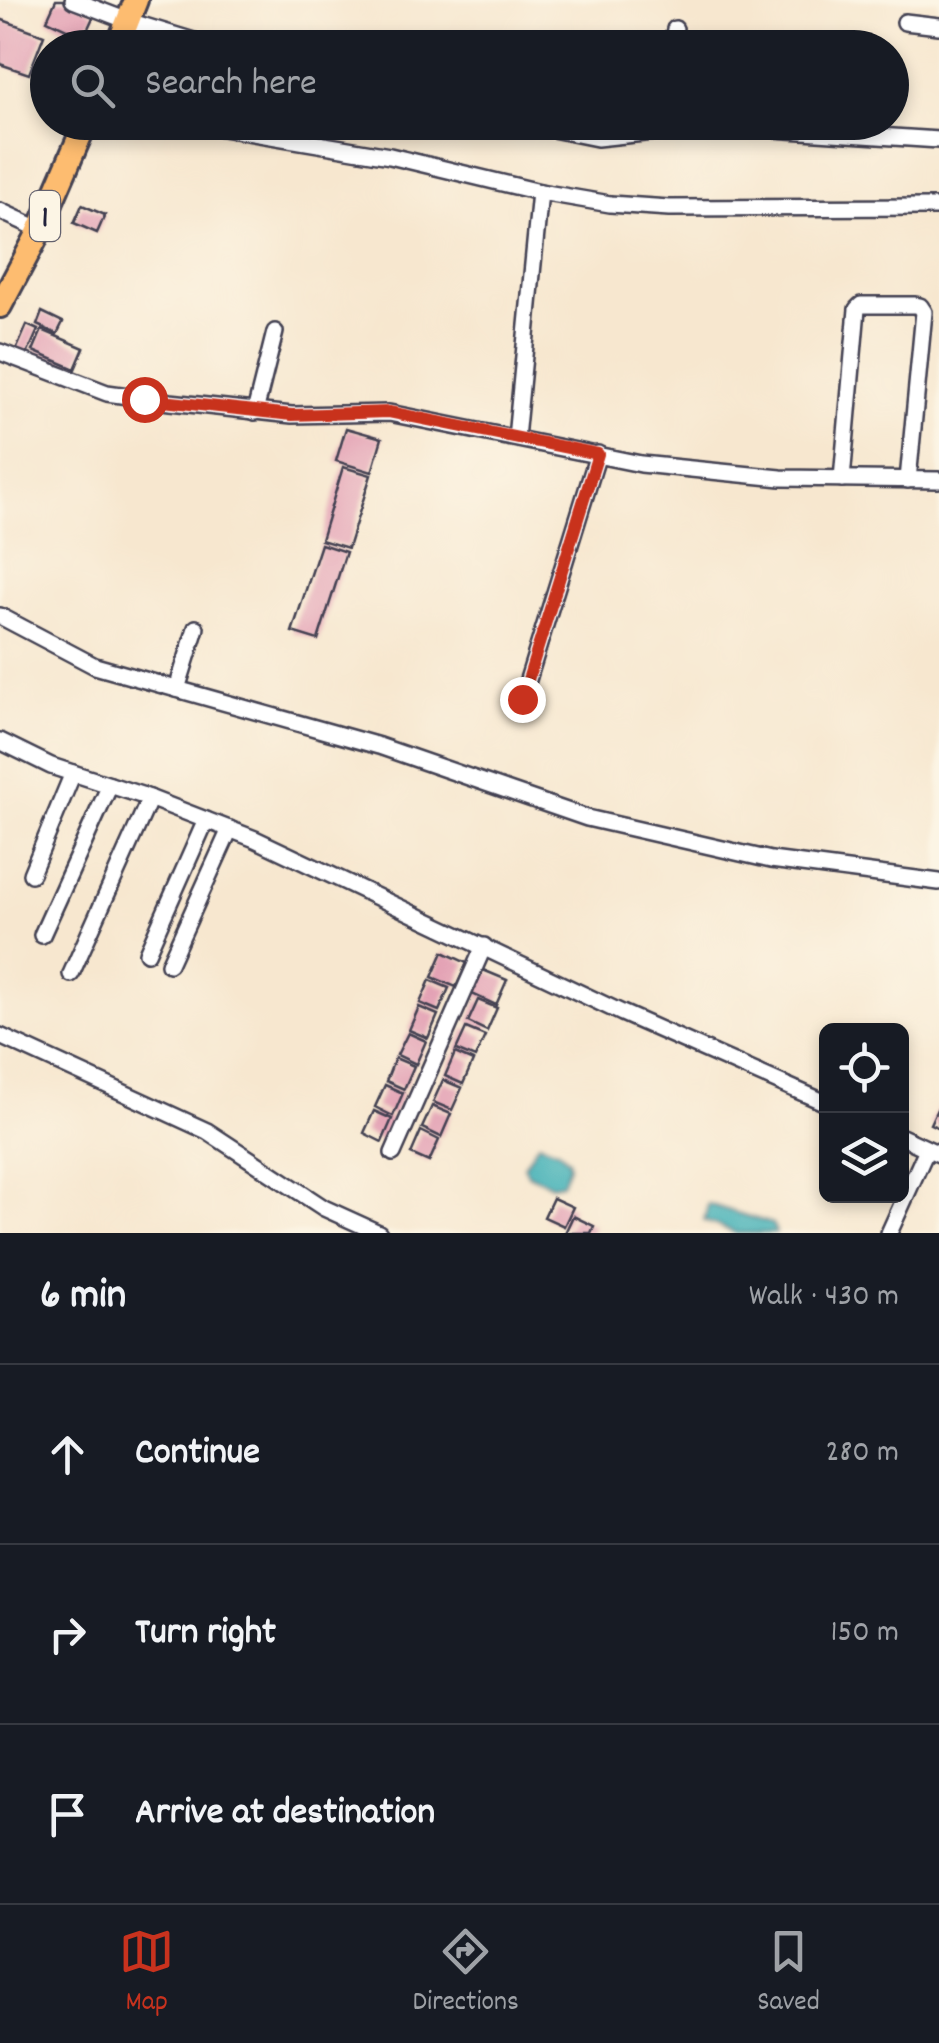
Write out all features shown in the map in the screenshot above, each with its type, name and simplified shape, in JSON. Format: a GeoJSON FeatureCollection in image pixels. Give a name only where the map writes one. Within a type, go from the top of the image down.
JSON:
{"type":"FeatureCollection","features":[{"type":"Feature","properties":{"kind":"highway","name":"1"},"geometry":{"type":"LineString","coordinates":[[0,306],[40,229],[78,140]]}},
{"type":"Feature","properties":{"kind":"street"},"geometry":{"type":"LineString","coordinates":[[73,0],[132,10],[177,30]]}},
{"type":"Feature","properties":{"kind":"street"},"geometry":{"type":"LineString","coordinates":[[905,22],[939,26]]}},
{"type":"Feature","properties":{"kind":"street"},"geometry":{"type":"LineString","coordinates":[[909,138],[939,140]]}},
{"type":"Feature","properties":{"kind":"street"},"geometry":{"type":"LineString","coordinates":[[294,140],[390,156],[540,192],[610,204],[669,208],[939,207]]}},
{"type":"Feature","properties":{"kind":"street"},"geometry":{"type":"LineString","coordinates":[[516,438],[540,192]]}},
{"type":"Feature","properties":{"kind":"street"},"geometry":{"type":"LineString","coordinates":[[0,211],[40,229]]}},
{"type":"Feature","properties":{"kind":"street"},"geometry":{"type":"LineString","coordinates":[[842,479],[856,309],[861,304],[915,305],[924,312],[908,480]]}},
{"type":"Feature","properties":{"kind":"street"},"geometry":{"type":"LineString","coordinates":[[255,412],[275,332]]}},
{"type":"Feature","properties":{"kind":"street"},"geometry":{"type":"LineString","coordinates":[[0,352],[107,393],[255,412],[389,412],[640,464],[781,478],[939,480]]}},
{"type":"Feature","properties":{"kind":"street"},"geometry":{"type":"LineString","coordinates":[[522,699],[598,454]]}},
{"type":"Feature","properties":{"kind":"street"},"geometry":{"type":"LineString","coordinates":[[0,616],[95,666],[378,746],[587,818],[771,860],[939,882]]}},
{"type":"Feature","properties":{"kind":"street"},"geometry":{"type":"LineString","coordinates":[[177,689],[196,628]]}},
{"type":"Feature","properties":{"kind":"street"},"geometry":{"type":"LineString","coordinates":[[0,741],[74,773],[230,829],[819,1101]]}},
{"type":"Feature","properties":{"kind":"street"},"geometry":{"type":"LineString","coordinates":[[32,874],[74,773]]}},
{"type":"Feature","properties":{"kind":"street"},"geometry":{"type":"LineString","coordinates":[[42,934],[110,785]]}},
{"type":"Feature","properties":{"kind":"street"},"geometry":{"type":"LineString","coordinates":[[71,974],[150,798]]}},
{"type":"Feature","properties":{"kind":"street"},"geometry":{"type":"LineString","coordinates":[[147,952],[206,820]]}},
{"type":"Feature","properties":{"kind":"street"},"geometry":{"type":"LineString","coordinates":[[169,964],[230,829]]}},
{"type":"Feature","properties":{"kind":"street"},"geometry":{"type":"LineString","coordinates":[[392,1154],[484,946]]}},
{"type":"Feature","properties":{"kind":"street"},"geometry":{"type":"LineString","coordinates":[[0,1036],[207,1132],[324,1208],[379,1233]]}},
{"type":"Feature","properties":{"kind":"street"},"geometry":{"type":"LineString","coordinates":[[889,1233],[933,1151],[909,1140]]}},
{"type":"Feature","properties":{"kind":"water"},"geometry":{"type":"Polygon","coordinates":[[[538,1143],[558,1150],[568,1159],[562,1183],[552,1185],[528,1174],[524,1166],[538,1143]]]}},
{"type":"Feature","properties":{"kind":"water"},"geometry":{"type":"Polygon","coordinates":[[[708,1204],[773,1224],[776,1233],[737,1233],[704,1221],[708,1204]]]}},
{"type":"Feature","properties":{"kind":"building"},"geometry":{"type":"Polygon","coordinates":[[[56,0],[68,0],[95,13],[87,30],[69,30],[47,20],[56,0]]]}},
{"type":"Feature","properties":{"kind":"building"},"geometry":{"type":"Polygon","coordinates":[[[0,19],[30,30],[29,74],[0,64],[0,19]]]}},
{"type":"Feature","properties":{"kind":"building"},"geometry":{"type":"Polygon","coordinates":[[[82,205],[105,215],[97,233],[74,223],[82,205]]]}},
{"type":"Feature","properties":{"kind":"building"},"geometry":{"type":"Polygon","coordinates":[[[42,312],[63,322],[57,334],[37,325],[42,312]]]}},
{"type":"Feature","properties":{"kind":"building"},"geometry":{"type":"Polygon","coordinates":[[[27,325],[38,330],[26,357],[15,353],[27,325]]]}},
{"type":"Feature","properties":{"kind":"building"},"geometry":{"type":"Polygon","coordinates":[[[42,330],[84,348],[75,369],[33,351],[42,330]]]}},
{"type":"Feature","properties":{"kind":"building"},"geometry":{"type":"Polygon","coordinates":[[[346,428],[382,438],[372,472],[336,461],[346,428]]]}},
{"type":"Feature","properties":{"kind":"building"},"geometry":{"type":"Polygon","coordinates":[[[343,467],[371,475],[348,548],[321,540],[343,467]]]}},
{"type":"Feature","properties":{"kind":"building"},"geometry":{"type":"Polygon","coordinates":[[[321,544],[346,552],[318,640],[292,632],[321,544]]]}},
{"type":"Feature","properties":{"kind":"building"},"geometry":{"type":"Polygon","coordinates":[[[443,952],[467,963],[456,987],[432,977],[443,952]]]}},
{"type":"Feature","properties":{"kind":"building"},"geometry":{"type":"Polygon","coordinates":[[[483,970],[507,980],[496,1005],[472,994],[483,970]]]}},
{"type":"Feature","properties":{"kind":"building"},"geometry":{"type":"Polygon","coordinates":[[[430,980],[449,988],[439,1011],[420,1003],[430,980]]]}},
{"type":"Feature","properties":{"kind":"building"},"geometry":{"type":"Polygon","coordinates":[[[478,1000],[497,1008],[487,1031],[468,1022],[478,1000]]]}},
{"type":"Feature","properties":{"kind":"building"},"geometry":{"type":"Polygon","coordinates":[[[419,1007],[438,1015],[428,1038],[409,1030],[419,1007]]]}},
{"type":"Feature","properties":{"kind":"building"},"geometry":{"type":"Polygon","coordinates":[[[466,1028],[485,1036],[475,1058],[456,1050],[466,1028]]]}},
{"type":"Feature","properties":{"kind":"building"},"geometry":{"type":"Polygon","coordinates":[[[408,1033],[426,1041],[416,1064],[397,1055],[408,1033]]]}},
{"type":"Feature","properties":{"kind":"building"},"geometry":{"type":"Polygon","coordinates":[[[455,1053],[473,1061],[463,1084],[445,1076],[455,1053]]]}},
{"type":"Feature","properties":{"kind":"building"},"geometry":{"type":"Polygon","coordinates":[[[395,1058],[414,1066],[404,1089],[386,1081],[395,1058]]]}},
{"type":"Feature","properties":{"kind":"building"},"geometry":{"type":"Polygon","coordinates":[[[443,1080],[462,1088],[452,1110],[433,1102],[443,1080]]]}},
{"type":"Feature","properties":{"kind":"building"},"geometry":{"type":"Polygon","coordinates":[[[385,1085],[403,1093],[393,1116],[375,1107],[385,1085]]]}},
{"type":"Feature","properties":{"kind":"building"},"geometry":{"type":"Polygon","coordinates":[[[939,1105],[939,1128],[930,1124],[939,1105]]]}},
{"type":"Feature","properties":{"kind":"building"},"geometry":{"type":"Polygon","coordinates":[[[432,1106],[451,1114],[441,1137],[422,1128],[432,1106]]]}},
{"type":"Feature","properties":{"kind":"building"},"geometry":{"type":"Polygon","coordinates":[[[374,1111],[392,1119],[382,1142],[364,1133],[374,1111]]]}},
{"type":"Feature","properties":{"kind":"building"},"geometry":{"type":"Polygon","coordinates":[[[421,1131],[439,1140],[429,1162],[411,1154],[421,1131]]]}},
{"type":"Feature","properties":{"kind":"building"},"geometry":{"type":"Polygon","coordinates":[[[553,1198],[573,1207],[564,1226],[544,1217],[553,1198]]]}},
{"type":"Feature","properties":{"kind":"building"},"geometry":{"type":"Polygon","coordinates":[[[573,1216],[594,1226],[591,1233],[565,1233],[573,1216]]]}},
{"type":"Feature","properties":{"kind":"route"},"geometry":{"type":"LineString","coordinates":[[144,399],[292,415],[389,412],[598,454],[522,699]]}}]}
